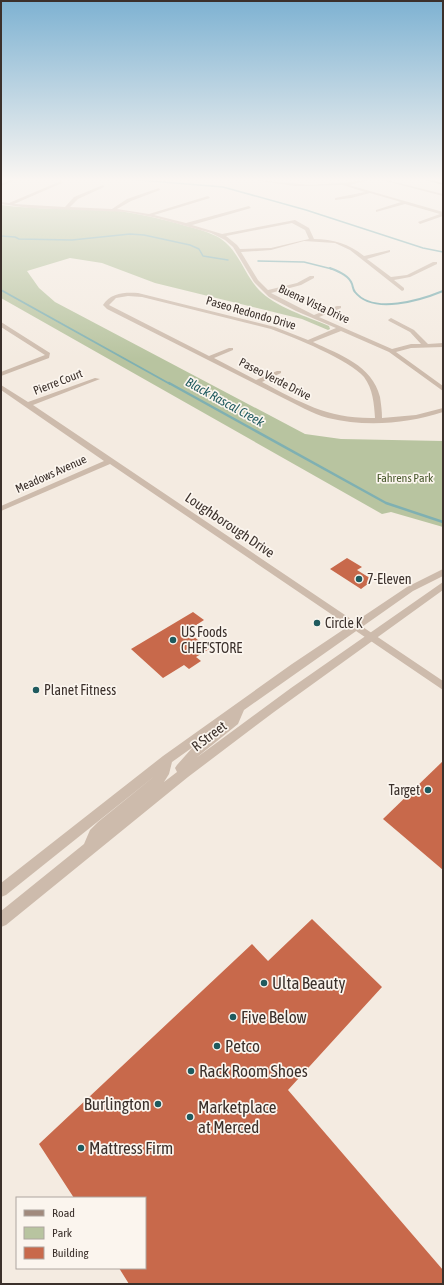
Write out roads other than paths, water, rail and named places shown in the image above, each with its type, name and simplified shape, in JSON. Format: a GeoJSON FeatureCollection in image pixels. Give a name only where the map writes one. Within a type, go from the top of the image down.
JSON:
{"type":"FeatureCollection","features":[{"type":"Feature","properties":{"kind":"street","name":"Buena Vista Drive"},"geometry":{"type":"LineString","coordinates":[[226,239],[239,251],[256,281],[266,292],[314,317],[342,328],[390,351],[443,389]]}},
{"type":"Feature","properties":{"kind":"street"},"geometry":{"type":"LineString","coordinates":[[239,251],[271,249],[298,241],[312,240],[341,244],[350,247],[402,289]]}},
{"type":"Feature","properties":{"kind":"street"},"geometry":{"type":"LineString","coordinates":[[364,258],[388,251]]}},
{"type":"Feature","properties":{"kind":"street"},"geometry":{"type":"LineString","coordinates":[[390,279],[408,276],[435,264]]}},
{"type":"Feature","properties":{"kind":"street"},"geometry":{"type":"LineString","coordinates":[[266,292],[299,284],[312,277]]}},
{"type":"Feature","properties":{"kind":"street","name":"Paseo Redondo Drive"},"geometry":{"type":"LineString","coordinates":[[109,308],[106,305],[113,298],[128,294],[142,295],[273,328],[309,342],[346,360],[364,373],[376,396],[379,420]]}},
{"type":"Feature","properties":{"kind":"street"},"geometry":{"type":"LineString","coordinates":[[314,317],[339,307]]}},
{"type":"Feature","properties":{"kind":"street","name":"Paseo Verde Drive"},"geometry":{"type":"LineString","coordinates":[[109,308],[307,408],[328,416],[348,419],[410,420],[428,416],[443,410]]}},
{"type":"Feature","properties":{"kind":"street"},"geometry":{"type":"LineString","coordinates":[[391,320],[412,331],[426,345]]}},
{"type":"Feature","properties":{"kind":"street"},"geometry":{"type":"LineString","coordinates":[[1,324],[48,354],[47,357],[1,374]]}},
{"type":"Feature","properties":{"kind":"street"},"geometry":{"type":"LineString","coordinates":[[309,342],[342,328]]}},
{"type":"Feature","properties":{"kind":"street"},"geometry":{"type":"LineString","coordinates":[[390,351],[426,345],[443,345]]}},
{"type":"Feature","properties":{"kind":"street"},"geometry":{"type":"LineString","coordinates":[[209,358],[231,349]]}},
{"type":"Feature","properties":{"kind":"street"},"geometry":{"type":"LineString","coordinates":[[257,382],[279,372]]}},
{"type":"Feature","properties":{"kind":"street","name":"Pierre Court"},"geometry":{"type":"LineString","coordinates":[[27,405],[97,379]]}},
{"type":"Feature","properties":{"kind":"street","name":"Loughborough Drive"},"geometry":{"type":"LineString","coordinates":[[1,387],[443,686]]}},
{"type":"Feature","properties":{"kind":"street","name":"Meadows Avenue"},"geometry":{"type":"LineString","coordinates":[[1,510],[110,461]]}},
{"type":"Feature","properties":{"kind":"street","name":"R Street"},"geometry":{"type":"LineString","coordinates":[[3,892],[167,760],[240,707],[410,589],[443,572]]}},
{"type":"Feature","properties":{"kind":"street","name":"R Street"},"geometry":{"type":"LineString","coordinates":[[1,920],[183,774],[270,709],[373,638],[443,585]]}},
{"type":"Feature","properties":{"kind":"street"},"geometry":{"type":"LineString","coordinates":[[183,774],[181,768],[186,760],[234,721],[240,707]]}},
{"type":"Feature","properties":{"kind":"street"},"geometry":{"type":"LineString","coordinates":[[89,848],[94,834],[102,826],[158,781],[163,774],[167,760]]}},
{"type":"Feature","properties":{"kind":"waterway"},"geometry":{"type":"LineString","coordinates":[[19,239],[82,239]]}},
{"type":"Feature","properties":{"kind":"waterway"},"geometry":{"type":"LineString","coordinates":[[162,239],[190,245],[199,249],[203,256],[228,260]]}},
{"type":"Feature","properties":{"kind":"waterway"},"geometry":{"type":"LineString","coordinates":[[395,239],[423,248],[443,252]]}},
{"type":"Feature","properties":{"kind":"waterway"},"geometry":{"type":"LineString","coordinates":[[258,261],[304,262],[332,269]]}},
{"type":"Feature","properties":{"kind":"waterway"},"geometry":{"type":"LineString","coordinates":[[330,268],[346,276],[352,284],[355,292],[363,299],[373,303],[398,304],[443,291]]}},
{"type":"Feature","properties":{"kind":"waterway","name":"Black Rascal Creek"},"geometry":{"type":"LineString","coordinates":[[1,290],[170,384]]}},
{"type":"Feature","properties":{"kind":"waterway","name":"Black Rascal Creek"},"geometry":{"type":"LineString","coordinates":[[169,383],[386,503],[443,522]]}},
{"type":"Feature","properties":{"kind":"place","name":"7-Eleven"},"geometry":{"type":"Point","coordinates":[359,579]}},
{"type":"Feature","properties":{"kind":"place","name":"Circle K"},"geometry":{"type":"Point","coordinates":[317,623]}},
{"type":"Feature","properties":{"kind":"place","name":"US Foods CHEF'STORE"},"geometry":{"type":"Point","coordinates":[173,640]}},
{"type":"Feature","properties":{"kind":"place","name":"Planet Fitness"},"geometry":{"type":"Point","coordinates":[36,690]}},
{"type":"Feature","properties":{"kind":"place","name":"Target"},"geometry":{"type":"Point","coordinates":[428,790]}},
{"type":"Feature","properties":{"kind":"place","name":"Ulta Beauty"},"geometry":{"type":"Point","coordinates":[264,983]}},
{"type":"Feature","properties":{"kind":"place","name":"Five Below"},"geometry":{"type":"Point","coordinates":[233,1017]}},
{"type":"Feature","properties":{"kind":"place","name":"Petco"},"geometry":{"type":"Point","coordinates":[217,1046]}},
{"type":"Feature","properties":{"kind":"place","name":"Rack Room Shoes"},"geometry":{"type":"Point","coordinates":[191,1071]}},
{"type":"Feature","properties":{"kind":"place","name":"Burlington"},"geometry":{"type":"Point","coordinates":[158,1104]}},
{"type":"Feature","properties":{"kind":"place","name":"Marketplace at Merced"},"geometry":{"type":"Point","coordinates":[190,1117]}},
{"type":"Feature","properties":{"kind":"place","name":"Mattress Firm"},"geometry":{"type":"Point","coordinates":[81,1148]}},
{"type":"Feature","properties":{"kind":"park label","name":"Fahrens Park"},"geometry":{"type":"Point","coordinates":[405,478]}}]}
